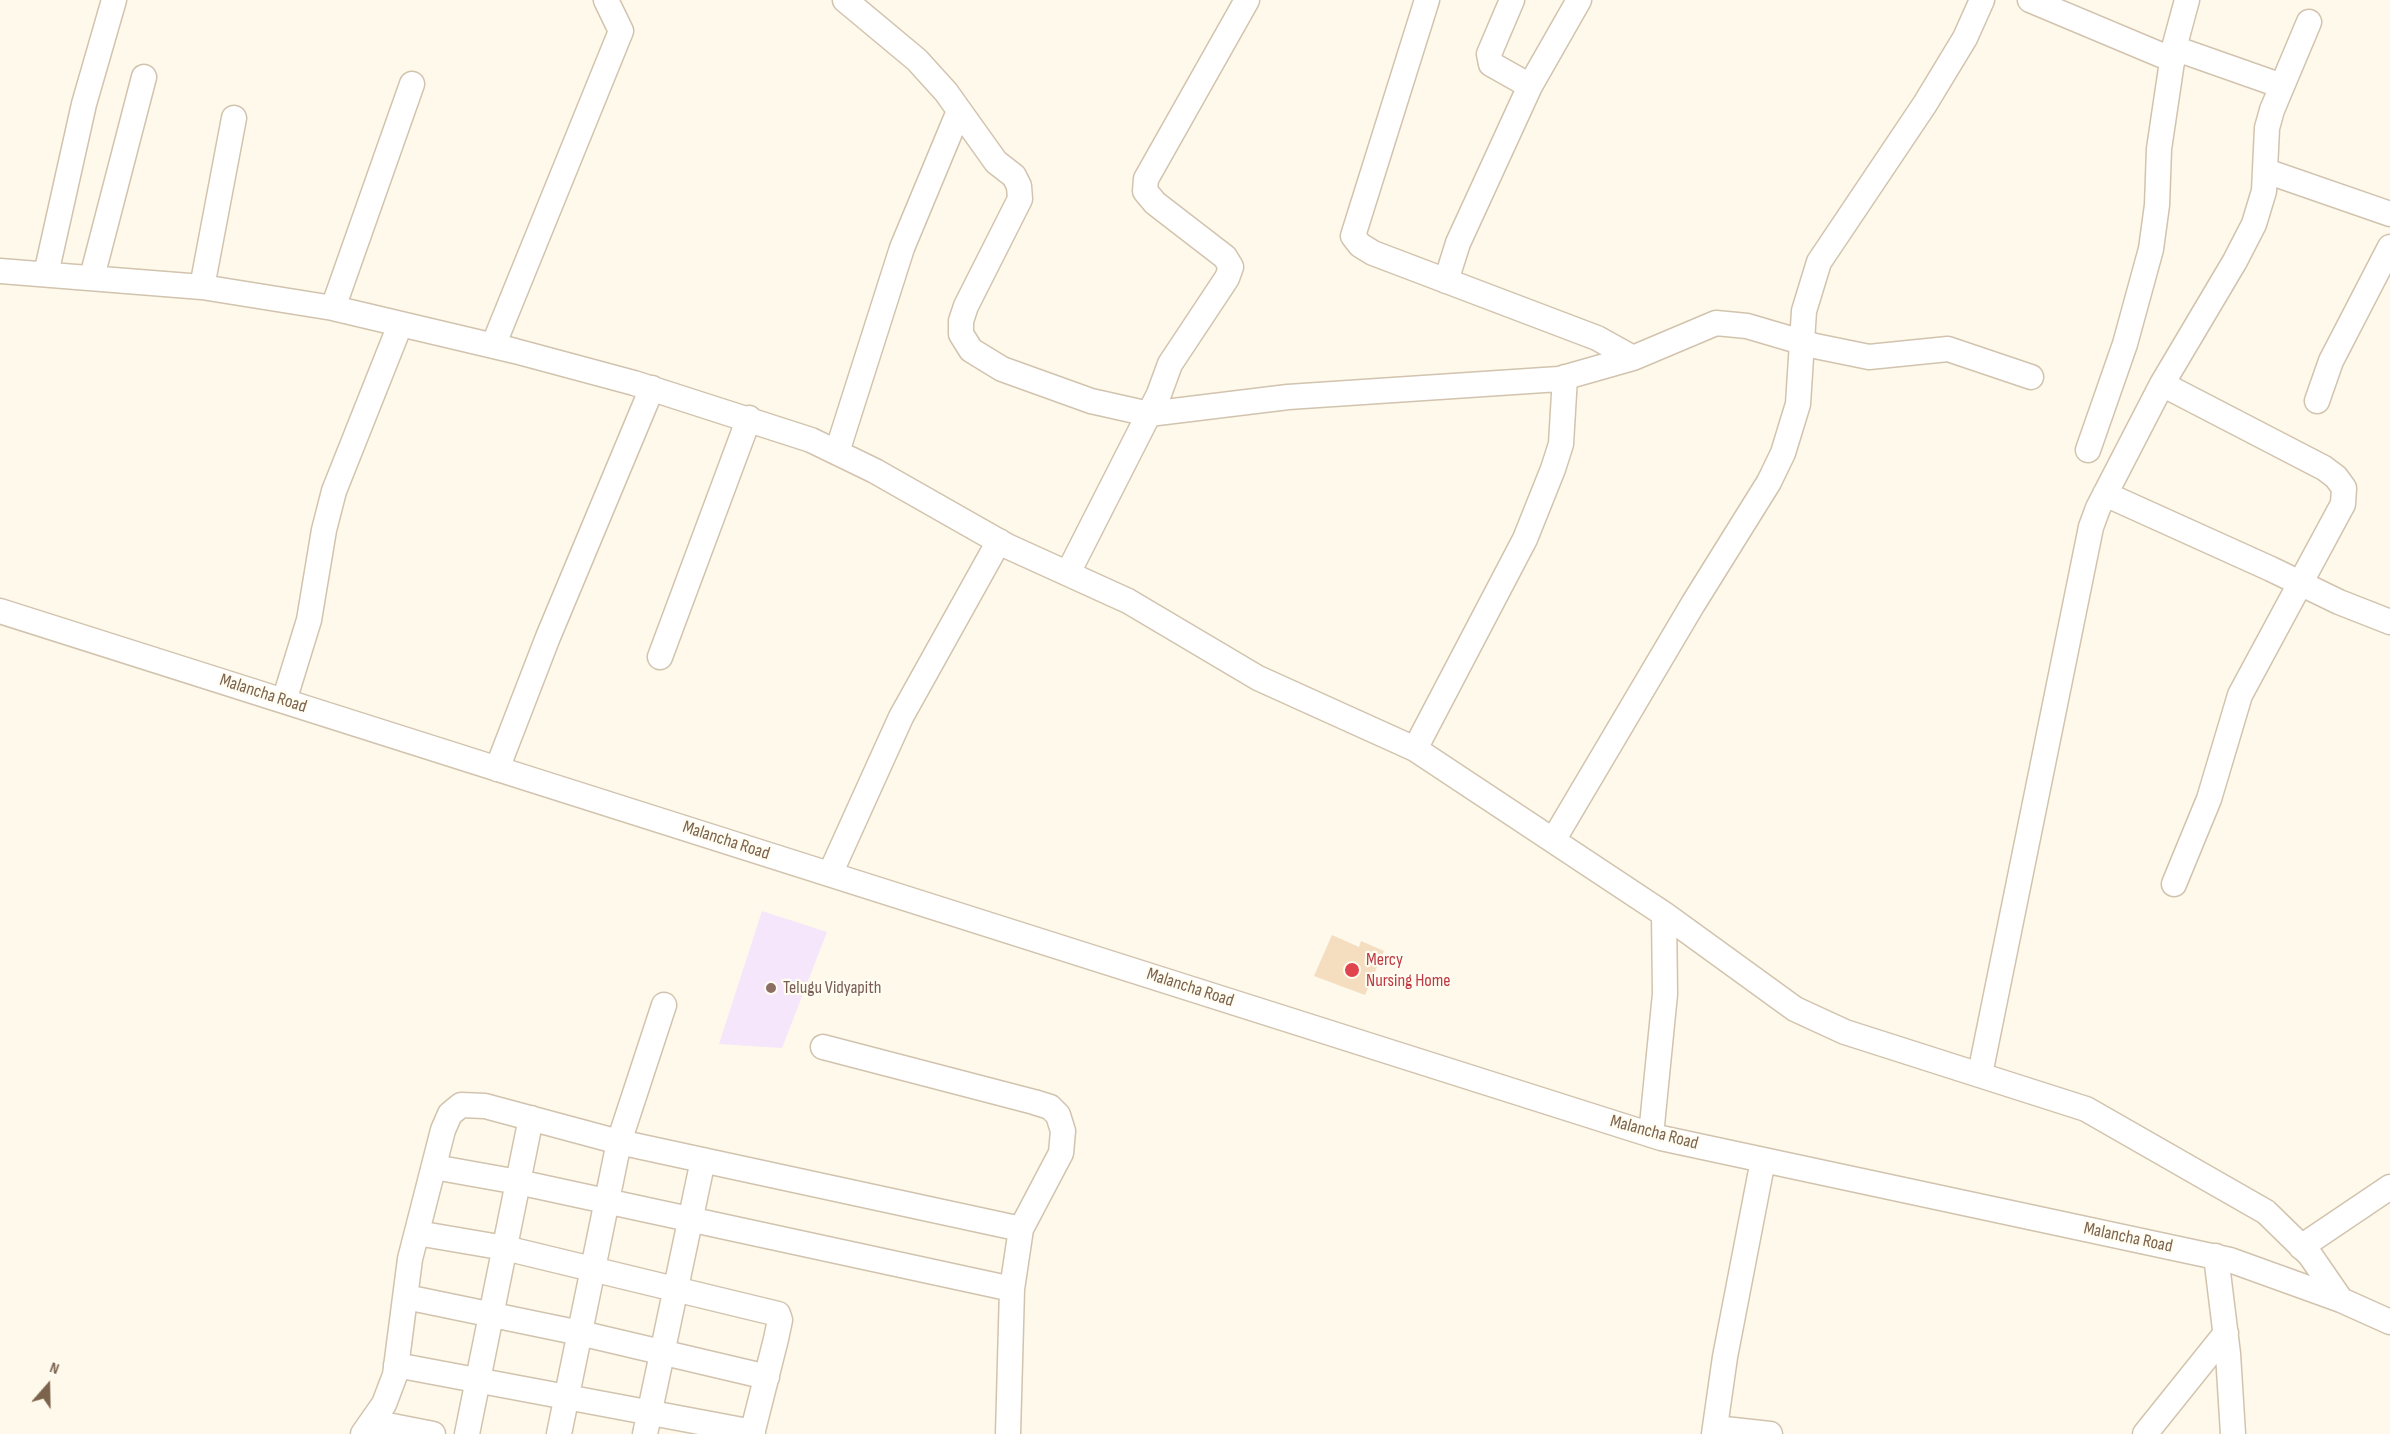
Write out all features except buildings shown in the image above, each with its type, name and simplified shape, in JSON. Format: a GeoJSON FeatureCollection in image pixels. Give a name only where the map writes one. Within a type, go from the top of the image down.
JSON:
{"type":"FeatureCollection","features":[{"type":"Feature","properties":{"kind":"street"},"geometry":{"type":"LineString","coordinates":[[46,274],[84,104],[114,0]]}},
{"type":"Feature","properties":{"kind":"street"},"geometry":{"type":"LineString","coordinates":[[494,346],[621,31],[606,0]]}},
{"type":"Feature","properties":{"kind":"street"},"geometry":{"type":"LineString","coordinates":[[845,0],[917,60],[946,92],[996,162],[1014,176],[1019,186],[1020,199],[966,306],[961,321],[961,334],[971,350],[1002,369],[1092,401],[1149,414],[1288,397],[1565,377],[1633,358],[1716,323],[1747,326],[1800,342],[1869,357],[1948,349],[2031,377]]}},
{"type":"Feature","properties":{"kind":"street"},"geometry":{"type":"LineString","coordinates":[[1068,573],[1149,414],[1170,364],[1227,278],[1231,267],[1225,257],[1155,203],[1145,191],[1146,179],[1247,0]]}},
{"type":"Feature","properties":{"kind":"street"},"geometry":{"type":"LineString","coordinates":[[1427,0],[1353,236],[1360,245],[1373,253],[1597,338],[1633,358]]}},
{"type":"Feature","properties":{"kind":"street"},"geometry":{"type":"LineString","coordinates":[[1512,0],[1489,54],[1491,64],[1530,86]]}},
{"type":"Feature","properties":{"kind":"street"},"geometry":{"type":"LineString","coordinates":[[1446,281],[1458,243],[1530,86],[1579,0]]}},
{"type":"Feature","properties":{"kind":"street"},"geometry":{"type":"LineString","coordinates":[[1554,839],[1699,594],[1769,482],[1783,453],[1798,404],[1800,342],[1804,311],[1820,262],[1925,104],[1965,38],[1982,0]]}},
{"type":"Feature","properties":{"kind":"street"},"geometry":{"type":"LineString","coordinates":[[2030,0],[2173,54],[2282,86]]}},
{"type":"Feature","properties":{"kind":"street"},"geometry":{"type":"LineString","coordinates":[[2088,450],[2125,344],[2151,249],[2157,205],[2159,149],[2173,54],[2187,0]]}},
{"type":"Feature","properties":{"kind":"street"},"geometry":{"type":"LineString","coordinates":[[1980,1074],[2091,527],[2105,494],[2162,384],[2235,261],[2254,224],[2264,191],[2267,128],[2309,22]]}},
{"type":"Feature","properties":{"kind":"street"},"geometry":{"type":"LineString","coordinates":[[92,277],[144,77]]}},
{"type":"Feature","properties":{"kind":"street"},"geometry":{"type":"LineString","coordinates":[[333,308],[412,84]]}},
{"type":"Feature","properties":{"kind":"street"},"geometry":{"type":"LineString","coordinates":[[837,452],[902,248],[959,111]]}},
{"type":"Feature","properties":{"kind":"street"},"geometry":{"type":"LineString","coordinates":[[202,287],[234,118]]}},
{"type":"Feature","properties":{"kind":"street"},"geometry":{"type":"LineString","coordinates":[[2266,171],[2390,214]]}},
{"type":"Feature","properties":{"kind":"street"},"geometry":{"type":"LineString","coordinates":[[2317,401],[2331,361],[2390,247]]}},
{"type":"Feature","properties":{"kind":"street"},"geometry":{"type":"LineString","coordinates":[[0,271],[202,287],[333,308],[494,346],[651,388],[749,418],[837,452],[999,541],[1128,601],[1258,678],[1415,749],[1664,914],[1795,1009],[1845,1032],[2086,1109],[2266,1212],[2301,1247],[2341,1300]]}},
{"type":"Feature","properties":{"kind":"street"},"geometry":{"type":"LineString","coordinates":[[284,701],[309,620],[324,530],[334,491],[400,325]]}},
{"type":"Feature","properties":{"kind":"street"},"geometry":{"type":"LineString","coordinates":[[1415,749],[1525,539],[1550,479],[1561,444],[1565,377]]}},
{"type":"Feature","properties":{"kind":"street"},"geometry":{"type":"LineString","coordinates":[[2162,384],[2324,468],[2344,488],[2343,504],[2302,584],[2240,695],[2209,799],[2174,885]]}},
{"type":"Feature","properties":{"kind":"street"},"geometry":{"type":"LineString","coordinates":[[497,769],[548,637],[651,388]]}},
{"type":"Feature","properties":{"kind":"street"},"geometry":{"type":"LineString","coordinates":[[660,657],[749,418]]}},
{"type":"Feature","properties":{"kind":"street"},"geometry":{"type":"LineString","coordinates":[[2105,494],[2339,602],[2390,622]]}},
{"type":"Feature","properties":{"kind":"street"},"geometry":{"type":"LineString","coordinates":[[830,874],[901,717],[999,541]]}},
{"type":"Feature","properties":{"kind":"street","name":"Malancha Road"},"geometry":{"type":"LineString","coordinates":[[0,611],[1651,1135],[2216,1256],[2341,1300],[2390,1322]]}},
{"type":"Feature","properties":{"kind":"street"},"geometry":{"type":"LineString","coordinates":[[1651,1135],[1665,994],[1664,914]]}},
{"type":"Feature","properties":{"kind":"street"},"geometry":{"type":"LineString","coordinates":[[559,1434],[619,1142],[664,1005]]}},
{"type":"Feature","properties":{"kind":"street"},"geometry":{"type":"LineString","coordinates":[[823,1047],[1050,1107],[1058,1115],[1063,1131],[1061,1153],[1021,1229],[1012,1289],[1008,1434]]}},
{"type":"Feature","properties":{"kind":"street"},"geometry":{"type":"LineString","coordinates":[[433,1434],[368,1428],[384,1404],[396,1365],[417,1233],[443,1130],[450,1114],[461,1105],[485,1106],[619,1142],[1021,1229]]}},
{"type":"Feature","properties":{"kind":"street"},"geometry":{"type":"LineString","coordinates":[[467,1434],[531,1118]]}},
{"type":"Feature","properties":{"kind":"street"},"geometry":{"type":"LineString","coordinates":[[648,1423],[704,1160]]}},
{"type":"Feature","properties":{"kind":"street"},"geometry":{"type":"LineString","coordinates":[[1763,1160],[1725,1358],[1715,1431],[1770,1434]]}},
{"type":"Feature","properties":{"kind":"street"},"geometry":{"type":"LineString","coordinates":[[434,1167],[518,1182],[1012,1289]]}},
{"type":"Feature","properties":{"kind":"street"},"geometry":{"type":"LineString","coordinates":[[2301,1247],[2390,1187]]}},
{"type":"Feature","properties":{"kind":"street"},"geometry":{"type":"LineString","coordinates":[[396,1365],[567,1397],[648,1423],[753,1433],[780,1320],[778,1314],[593,1268],[505,1248],[417,1233]]}},
{"type":"Feature","properties":{"kind":"street"},"geometry":{"type":"LineString","coordinates":[[2216,1256],[2226,1334],[2233,1434]]}},
{"type":"Feature","properties":{"kind":"street"},"geometry":{"type":"LineString","coordinates":[[406,1297],[580,1333],[767,1377]]}},
{"type":"Feature","properties":{"kind":"street"},"geometry":{"type":"LineString","coordinates":[[2145,1434],[2226,1334]]}},
{"type":"Feature","properties":{"kind":"shaded area","name":"Telugu Vidyapith"},"geometry":{"type":"Polygon","coordinates":[[[762,911],[827,932],[782,1048],[719,1044],[762,911]]]}},
{"type":"Feature","properties":{"kind":"place","name":"Mercy Nursing Home"},"geometry":{"type":"Point","coordinates":[1352,970]}},
{"type":"Feature","properties":{"kind":"place","name":"Telugu Vidyapith"},"geometry":{"type":"Point","coordinates":[771,988]}}]}
